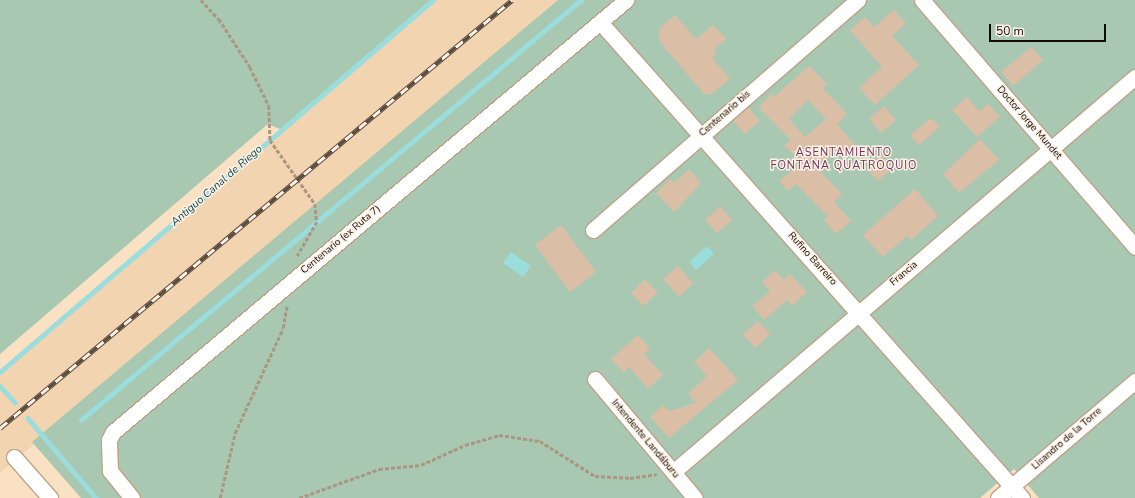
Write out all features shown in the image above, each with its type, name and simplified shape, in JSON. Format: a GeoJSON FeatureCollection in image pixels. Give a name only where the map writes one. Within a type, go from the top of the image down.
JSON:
{"type":"FeatureCollection","features":[{"type":"Feature","properties":{"kind":"street","name":"Centenario (ex Ruta 7)"},"geometry":{"type":"LineString","coordinates":[[132,498],[110,471],[109,440],[113,432],[626,0]]}},
{"type":"Feature","properties":{"kind":"street","name":"Centenario bis"},"geometry":{"type":"LineString","coordinates":[[593,230],[701,134],[858,0]]}},
{"type":"Feature","properties":{"kind":"street","name":"Doctor Jorge Mundet"},"geometry":{"type":"LineString","coordinates":[[922,0],[1135,247]]}},
{"type":"Feature","properties":{"kind":"street","name":"Rufino Barreiro"},"geometry":{"type":"LineString","coordinates":[[600,22],[859,312],[1022,498]]}},
{"type":"Feature","properties":{"kind":"street","name":"Francia"},"geometry":{"type":"LineString","coordinates":[[673,472],[1135,77]]}},
{"type":"Feature","properties":{"kind":"street","name":"Intendente Landáburu"},"geometry":{"type":"LineString","coordinates":[[595,379],[695,498]]}},
{"type":"Feature","properties":{"kind":"street","name":"Lisandro de la Torre"},"geometry":{"type":"LineString","coordinates":[[998,498],[1135,381]]}},
{"type":"Feature","properties":{"kind":"street"},"geometry":{"type":"LineString","coordinates":[[14,457],[50,498]]}},
{"type":"Feature","properties":{"kind":"path"},"geometry":{"type":"LineString","coordinates":[[201,0],[219,19],[250,67],[269,106],[270,140],[315,204],[317,222],[291,267],[283,328],[235,433],[220,498]]}},
{"type":"Feature","properties":{"kind":"path"},"geometry":{"type":"LineString","coordinates":[[300,498],[379,469],[421,465],[465,445],[499,435],[540,441],[595,476],[630,478],[673,472]]}},
{"type":"Feature","properties":{"kind":"shaded area"},"geometry":{"type":"Polygon","coordinates":[[[433,0],[558,0],[0,473],[0,372],[433,0]]]}},
{"type":"Feature","properties":{"kind":"green space"},"geometry":{"type":"Polygon","coordinates":[[[0,0],[433,0],[282,130],[268,124],[0,354],[0,0]]]}},
{"type":"Feature","properties":{"kind":"green space"},"geometry":{"type":"Polygon","coordinates":[[[558,0],[1135,0],[1135,498],[1039,498],[1014,469],[980,498],[81,498],[32,442],[558,0]]]}},
{"type":"Feature","properties":{"kind":"water"},"geometry":{"type":"Polygon","coordinates":[[[707,246],[714,254],[696,270],[689,262],[707,246]]]}},
{"type":"Feature","properties":{"kind":"water"},"geometry":{"type":"Polygon","coordinates":[[[511,252],[531,266],[523,277],[503,263],[511,252]]]}},
{"type":"Feature","properties":{"kind":"building"},"geometry":{"type":"Polygon","coordinates":[[[894,10],[906,23],[892,36],[919,65],[875,105],[859,88],[882,67],[850,30],[865,17],[874,27],[894,10]]]}},
{"type":"Feature","properties":{"kind":"building"},"geometry":{"type":"Polygon","coordinates":[[[675,15],[696,39],[713,25],[726,39],[714,49],[717,53],[712,58],[730,79],[712,94],[704,94],[659,41],[660,28],[675,15]]]}},
{"type":"Feature","properties":{"kind":"building"},"geometry":{"type":"Polygon","coordinates":[[[1031,47],[1043,60],[1013,86],[1001,72],[1031,47]]]}},
{"type":"Feature","properties":{"kind":"building"},"geometry":{"type":"Polygon","coordinates":[[[809,66],[827,84],[823,88],[847,114],[837,124],[856,147],[844,158],[836,149],[816,167],[842,194],[834,202],[851,221],[836,234],[824,220],[828,216],[796,184],[788,191],[779,181],[801,163],[784,145],[791,140],[758,107],[772,94],[775,96],[809,66]],[[808,100],[789,119],[805,137],[826,119],[808,100]]]}},
{"type":"Feature","properties":{"kind":"building"},"geometry":{"type":"Polygon","coordinates":[[[967,97],[979,111],[988,104],[1000,117],[977,137],[952,110],[967,97]]]}},
{"type":"Feature","properties":{"kind":"building"},"geometry":{"type":"Polygon","coordinates":[[[884,106],[896,120],[881,133],[869,119],[884,106]]]}},
{"type":"Feature","properties":{"kind":"building"},"geometry":{"type":"Polygon","coordinates":[[[748,107],[760,121],[745,134],[733,121],[748,107]]]}},
{"type":"Feature","properties":{"kind":"building"},"geometry":{"type":"Polygon","coordinates":[[[931,118],[940,127],[919,145],[910,135],[931,118]]]}},
{"type":"Feature","properties":{"kind":"building"},"geometry":{"type":"Polygon","coordinates":[[[980,139],[999,160],[959,193],[943,174],[980,139]]]}},
{"type":"Feature","properties":{"kind":"building"},"geometry":{"type":"Polygon","coordinates":[[[881,154],[893,168],[878,181],[866,168],[881,154]]]}},
{"type":"Feature","properties":{"kind":"building"},"geometry":{"type":"Polygon","coordinates":[[[689,169],[701,183],[674,212],[656,193],[670,179],[674,183],[689,169]]]}},
{"type":"Feature","properties":{"kind":"building"},"geometry":{"type":"Polygon","coordinates":[[[915,189],[938,216],[911,240],[907,236],[883,257],[863,235],[915,189]]]}},
{"type":"Feature","properties":{"kind":"building"},"geometry":{"type":"Polygon","coordinates":[[[720,206],[732,220],[717,233],[705,220],[720,206]]]}},
{"type":"Feature","properties":{"kind":"building"},"geometry":{"type":"Polygon","coordinates":[[[561,225],[596,272],[570,292],[535,245],[561,225]]]}},
{"type":"Feature","properties":{"kind":"building"},"geometry":{"type":"Polygon","coordinates":[[[678,266],[693,283],[679,297],[663,279],[678,266]]]}},
{"type":"Feature","properties":{"kind":"building"},"geometry":{"type":"Polygon","coordinates":[[[775,270],[784,280],[790,274],[807,292],[792,306],[787,300],[764,320],[752,306],[770,291],[762,282],[775,270]]]}},
{"type":"Feature","properties":{"kind":"building"},"geometry":{"type":"Polygon","coordinates":[[[645,279],[658,293],[643,306],[631,293],[645,279]]]}},
{"type":"Feature","properties":{"kind":"building"},"geometry":{"type":"Polygon","coordinates":[[[758,321],[770,334],[755,348],[743,334],[758,321]]]}},
{"type":"Feature","properties":{"kind":"building"},"geometry":{"type":"Polygon","coordinates":[[[638,335],[650,349],[644,354],[663,375],[648,389],[629,367],[624,373],[611,359],[638,335]]]}},
{"type":"Feature","properties":{"kind":"building"},"geometry":{"type":"Polygon","coordinates":[[[709,348],[738,380],[669,438],[650,417],[663,405],[669,411],[696,403],[688,394],[707,376],[694,362],[709,348]]]}},
{"type":"Feature","properties":{"kind":"waterway","name":"Antiguo Canal de Riego"},"geometry":{"type":"LineString","coordinates":[[0,372],[433,0]]}},
{"type":"Feature","properties":{"kind":"waterway"},"geometry":{"type":"LineString","coordinates":[[81,420],[581,0]]}},
{"type":"Feature","properties":{"kind":"waterway","name":"Antiguo Canal de Riego"},"geometry":{"type":"LineString","coordinates":[[0,386],[15,402]]}},
{"type":"Feature","properties":{"kind":"waterway","name":"Antiguo Canal de Riego"},"geometry":{"type":"LineString","coordinates":[[28,418],[96,498]]}},
{"type":"Feature","properties":{"kind":"railway"},"geometry":{"type":"LineString","coordinates":[[0,428],[512,0]]}},
{"type":"Feature","properties":{"kind":"district","name":"ASENTAMIENTO FONTANA QUATROQUIO"},"geometry":{"type":"Point","coordinates":[844,160]}}]}
